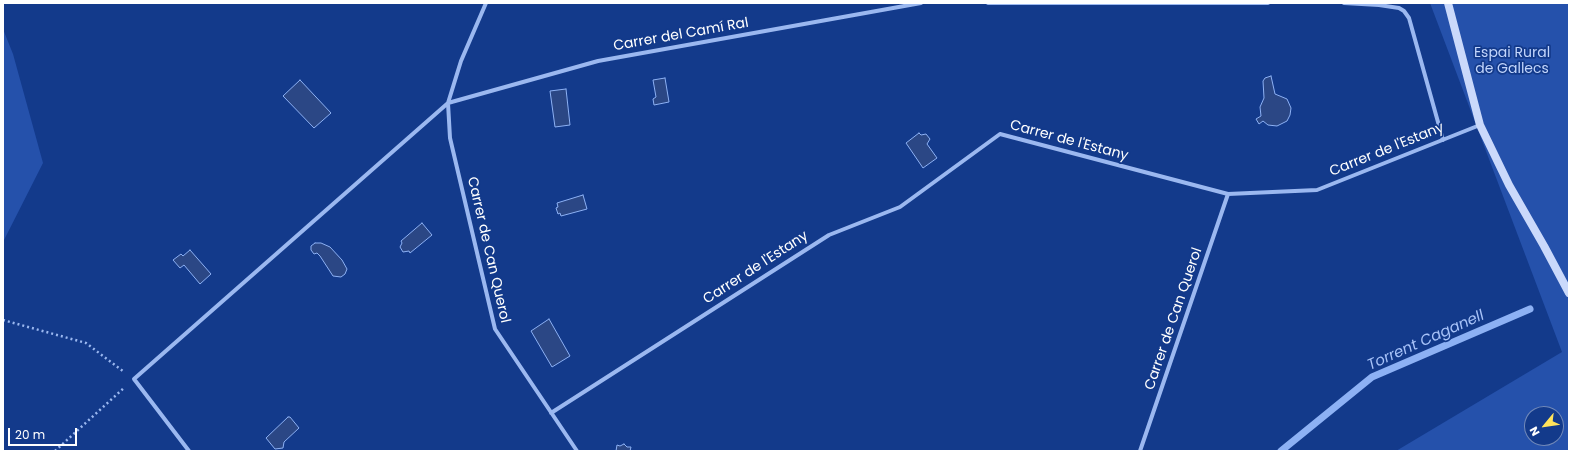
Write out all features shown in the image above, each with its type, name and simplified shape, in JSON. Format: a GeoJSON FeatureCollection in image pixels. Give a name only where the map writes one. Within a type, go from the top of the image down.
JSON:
{"type":"FeatureCollection","features":[{"type":"Feature","properties":{"kind":"main road"},"geometry":{"type":"LineString","coordinates":[[1448,3],[1480,125],[1509,185],[1569,293]]}},
{"type":"Feature","properties":{"kind":"street"},"geometry":{"type":"LineString","coordinates":[[189,451],[134,379],[448,103],[461,61],[486,3]]}},
{"type":"Feature","properties":{"kind":"street","name":"Carrer del Camí Ral"},"geometry":{"type":"LineString","coordinates":[[448,103],[598,61],[921,3]]}},
{"type":"Feature","properties":{"kind":"street"},"geometry":{"type":"LineString","coordinates":[[988,3],[1268,3]]}},
{"type":"Feature","properties":{"kind":"street"},"geometry":{"type":"LineString","coordinates":[[1344,3],[1379,5],[1399,8],[1404,11],[1409,18],[1443,140]]}},
{"type":"Feature","properties":{"kind":"street","name":"Carrer de Can Querol"},"geometry":{"type":"LineString","coordinates":[[448,103],[450,138],[494,330],[577,451]]}},
{"type":"Feature","properties":{"kind":"street","name":"Carrer de l'Estany"},"geometry":{"type":"LineString","coordinates":[[551,413],[829,235],[900,207],[1000,134],[1228,194],[1317,190],[1480,125]]}},
{"type":"Feature","properties":{"kind":"street","name":"Carrer de Can Querol"},"geometry":{"type":"LineString","coordinates":[[1140,451],[1228,194]]}},
{"type":"Feature","properties":{"kind":"path"},"geometry":{"type":"LineString","coordinates":[[3,320],[86,344],[134,379],[55,451]]}},
{"type":"Feature","properties":{"kind":"green space","name":"Espai Rural de Gallecs"},"geometry":{"type":"Polygon","coordinates":[[[1430,3],[1569,3],[1569,451],[1396,451],[1562,352],[1430,3]]]}},
{"type":"Feature","properties":{"kind":"green space"},"geometry":{"type":"Polygon","coordinates":[[[3,29],[13,54],[43,163],[3,242],[3,29]]]}},
{"type":"Feature","properties":{"kind":"shaded area"},"geometry":{"type":"Polygon","coordinates":[[[1271,76],[1275,94],[1287,99],[1291,108],[1287,121],[1277,126],[1268,125],[1263,121],[1259,124],[1256,119],[1261,116],[1260,107],[1264,98],[1263,81],[1265,78],[1271,76]]]}},
{"type":"Feature","properties":{"kind":"shaded area"},"geometry":{"type":"Polygon","coordinates":[[[665,78],[669,102],[654,105],[653,99],[656,97],[653,80],[665,78]]]}},
{"type":"Feature","properties":{"kind":"shaded area"},"geometry":{"type":"Polygon","coordinates":[[[300,80],[331,113],[314,128],[283,96],[300,80]]]}},
{"type":"Feature","properties":{"kind":"shaded area"},"geometry":{"type":"Polygon","coordinates":[[[566,89],[570,125],[555,127],[550,91],[566,89]]]}},
{"type":"Feature","properties":{"kind":"shaded area"},"geometry":{"type":"Polygon","coordinates":[[[919,133],[921,135],[926,134],[930,139],[927,144],[937,158],[923,168],[906,143],[919,133]]]}},
{"type":"Feature","properties":{"kind":"shaded area"},"geometry":{"type":"Polygon","coordinates":[[[583,195],[587,209],[561,216],[560,213],[558,214],[556,208],[558,207],[557,203],[583,195]]]}},
{"type":"Feature","properties":{"kind":"shaded area"},"geometry":{"type":"Polygon","coordinates":[[[422,223],[432,235],[410,253],[409,251],[403,252],[400,247],[402,243],[401,241],[422,223]]]}},
{"type":"Feature","properties":{"kind":"shaded area"},"geometry":{"type":"Polygon","coordinates":[[[315,243],[321,243],[330,247],[342,260],[347,269],[345,274],[341,277],[333,276],[320,256],[317,253],[314,254],[311,250],[311,246],[315,243]]]}},
{"type":"Feature","properties":{"kind":"shaded area"},"geometry":{"type":"Polygon","coordinates":[[[190,250],[211,274],[200,284],[184,265],[180,268],[173,260],[181,254],[183,256],[190,250]]]}},
{"type":"Feature","properties":{"kind":"shaded area"},"geometry":{"type":"Polygon","coordinates":[[[549,319],[570,356],[552,367],[531,331],[549,319]]]}},
{"type":"Feature","properties":{"kind":"shaded area"},"geometry":{"type":"Polygon","coordinates":[[[288,417],[290,417],[299,428],[284,442],[283,448],[275,449],[266,438],[288,417]]]}},
{"type":"Feature","properties":{"kind":"shaded area"},"geometry":{"type":"Polygon","coordinates":[[[624,444],[627,447],[631,447],[630,451],[616,451],[617,445],[620,446],[624,444]]]}},
{"type":"Feature","properties":{"kind":"waterway","name":"Torrent Caganell"},"geometry":{"type":"LineString","coordinates":[[1281,451],[1372,377],[1530,309]]}}]}
